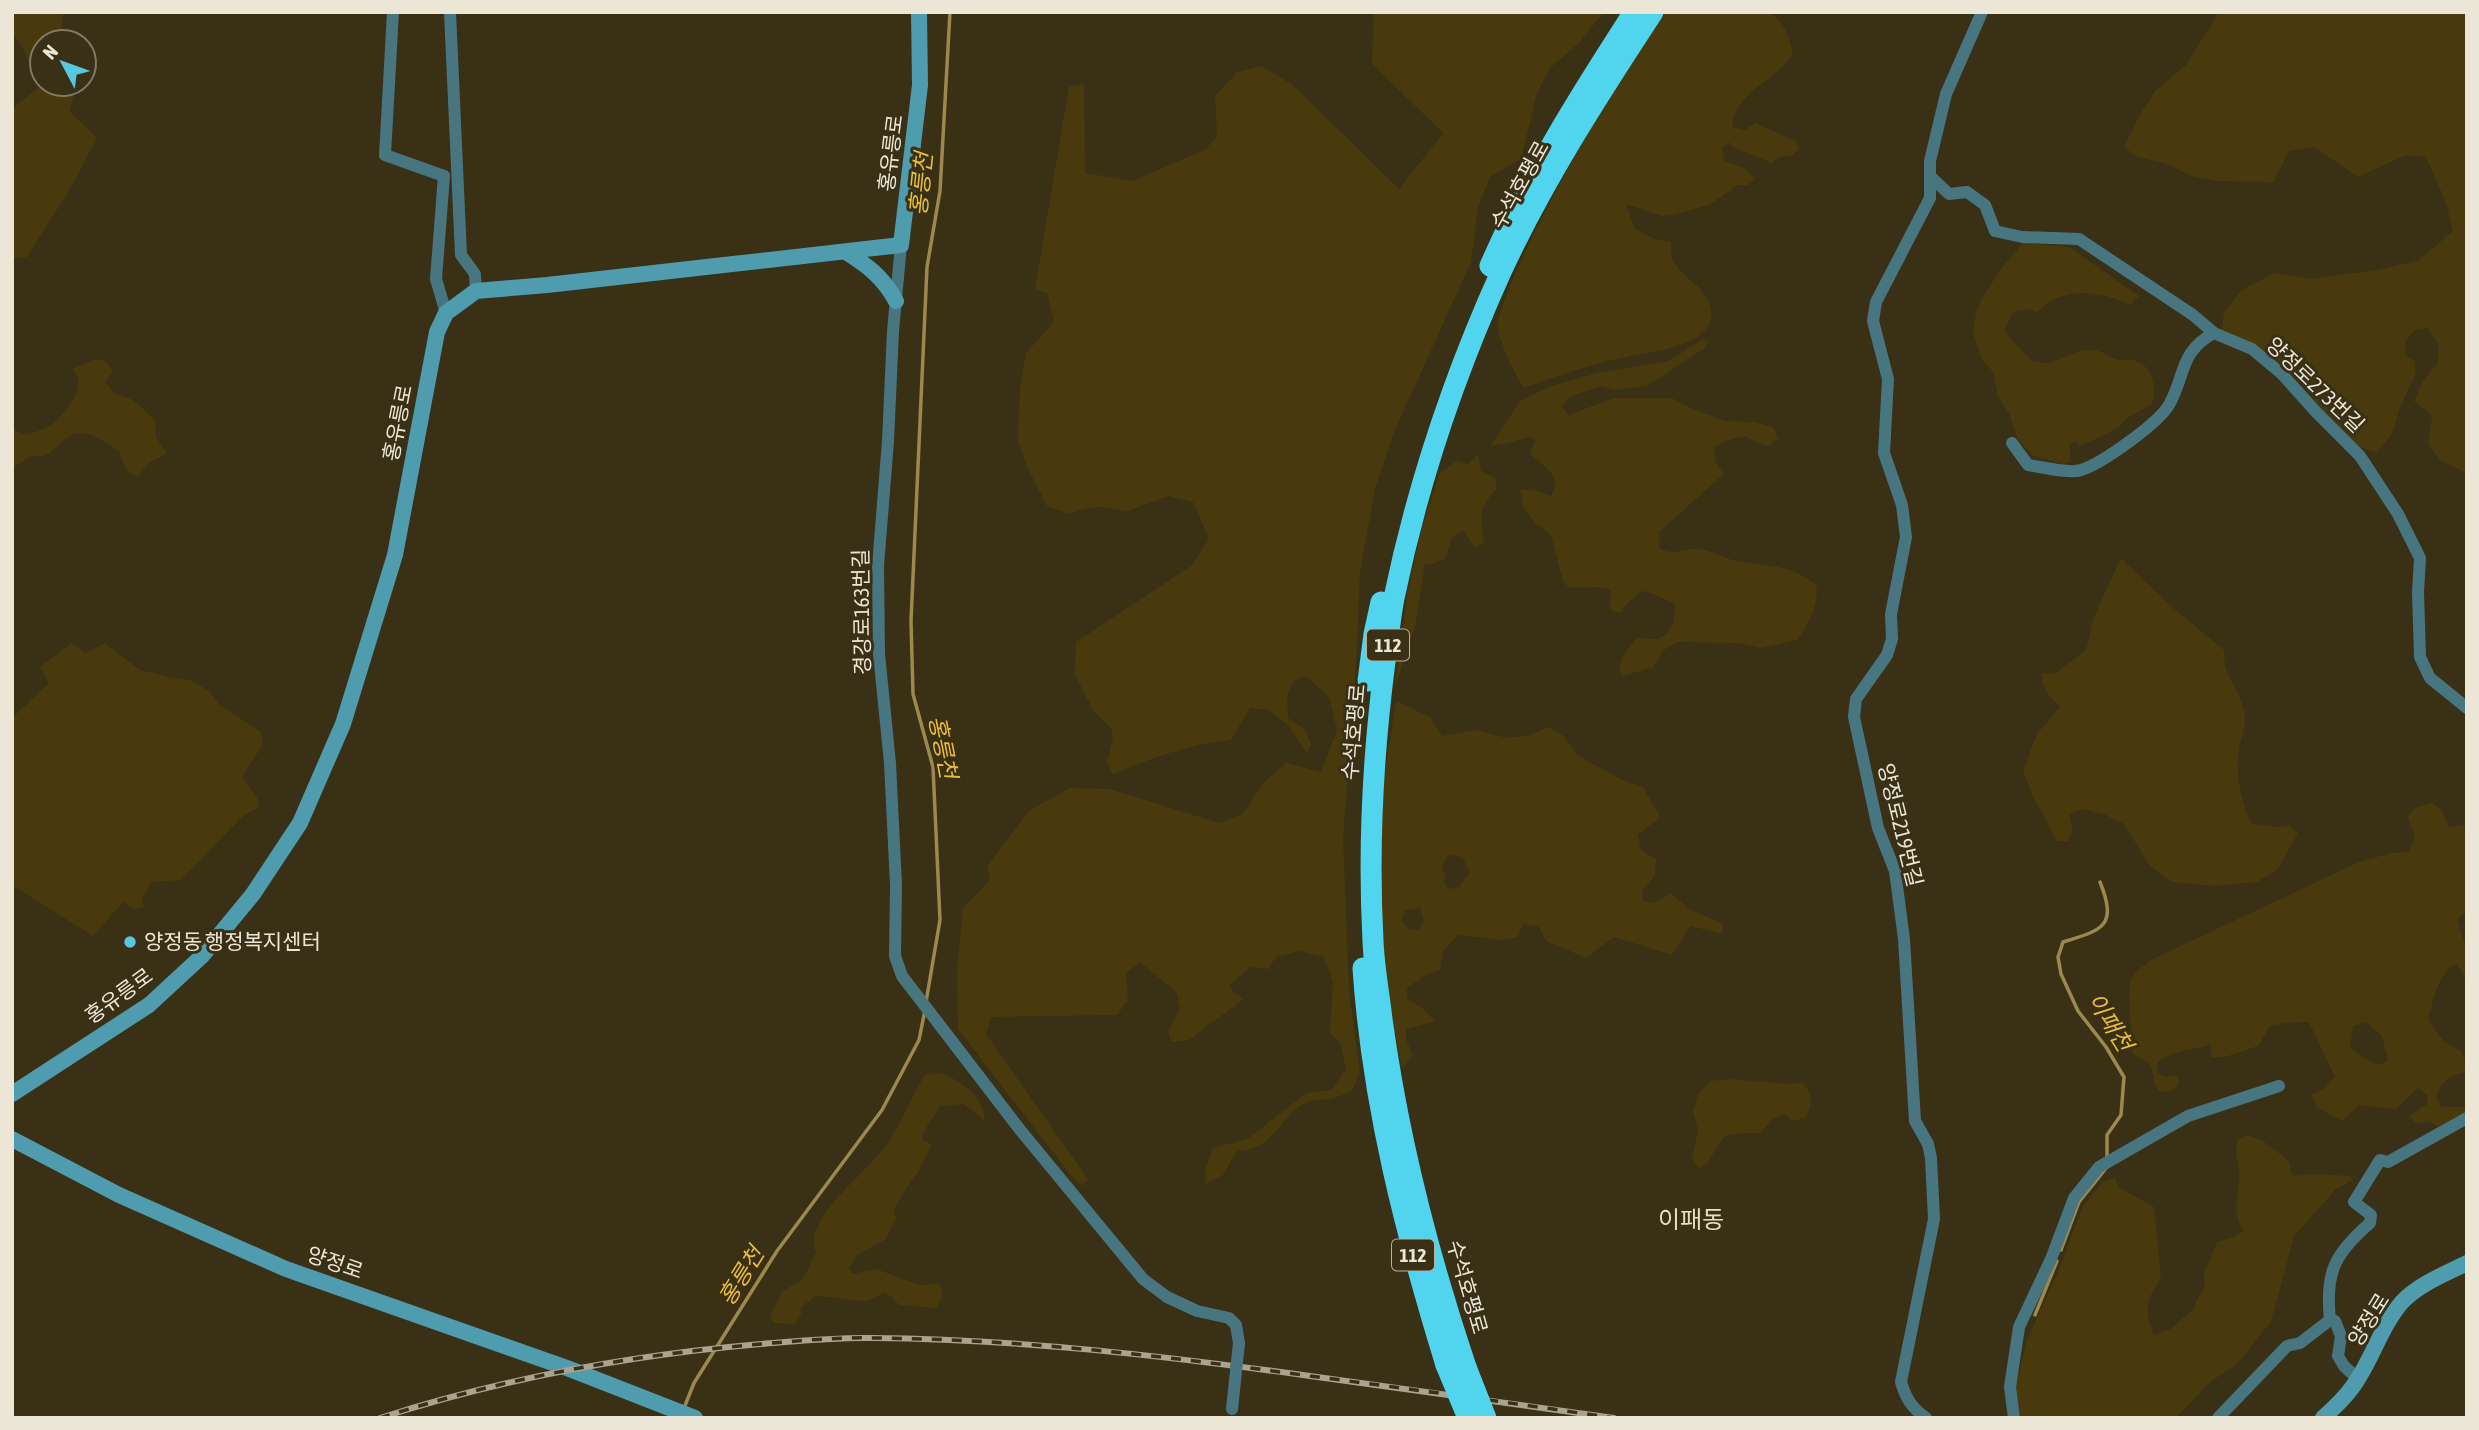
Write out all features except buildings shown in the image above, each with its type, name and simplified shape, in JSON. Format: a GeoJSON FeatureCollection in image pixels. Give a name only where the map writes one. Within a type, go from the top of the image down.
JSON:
{"type":"FeatureCollection","features":[{"type":"Feature","properties":{"kind":"highway","name":"수석호평로"},"geometry":{"type":"LineString","coordinates":[[1486,1418],[1443,1325],[1396,1187],[1379,1104],[1366,1009],[1359,924],[1357,824],[1363,734],[1374,634],[1397,527],[1425,431],[1458,341],[1506,231],[1570,111],[1634,12]]}},
{"type":"Feature","properties":{"kind":"highway","name":"수석호평로"},"geometry":{"type":"LineString","coordinates":[[1468,1418],[1446,1365],[1443,1325],[1406,1159],[1388,1063],[1373,943],[1371,814],[1379,708],[1394,601],[1419,496],[1456,384],[1502,271],[1546,187],[1598,97],[1653,12]]}},
{"type":"Feature","properties":{"kind":"highway"},"geometry":{"type":"LineString","coordinates":[[1446,1365],[1455,1418]]}},
{"type":"Feature","properties":{"kind":"street"},"geometry":{"type":"LineString","coordinates":[[393,12],[386,155],[444,176],[436,279],[446,313],[476,291],[561,284],[901,245]]}},
{"type":"Feature","properties":{"kind":"street"},"geometry":{"type":"LineString","coordinates":[[450,12],[461,255],[475,274],[476,291]]}},
{"type":"Feature","properties":{"kind":"street","name":"홍유릉로"},"geometry":{"type":"LineString","coordinates":[[901,245],[920,85],[919,12]]}},
{"type":"Feature","properties":{"kind":"street","name":"양정로219번길"},"geometry":{"type":"LineString","coordinates":[[1927,1418],[1915,1410],[1906,1398],[1901,1382],[1934,1219],[1931,1158],[1928,1144],[1915,1121],[1905,939],[1895,871],[1878,828],[1854,717],[1856,699],[1887,655],[1892,639],[1891,614],[1906,537],[1902,505],[1884,453],[1888,379],[1873,321],[1876,302],[1930,198],[1930,161],[1946,94],[1982,12]]}},
{"type":"Feature","properties":{"kind":"street","name":"양정로273번길"},"geometry":{"type":"LineString","coordinates":[[1930,176],[1949,194],[1967,192],[1985,205],[1995,231],[2022,237],[2079,239],[2193,315],[2214,333],[2252,349],[2282,374],[2360,456],[2398,513],[2420,558],[2420,657],[2430,678],[2467,709]]}},
{"type":"Feature","properties":{"kind":"street","name":"경강로163번길"},"geometry":{"type":"LineString","coordinates":[[901,245],[878,566],[880,654],[890,763],[896,885],[895,956],[902,976],[943,1030],[1021,1131],[1143,1279],[1177,1302],[1197,1311],[1228,1318],[1236,1325],[1239,1343],[1231,1413]]}},
{"type":"Feature","properties":{"kind":"street"},"geometry":{"type":"LineString","coordinates":[[846,251],[874,270],[886,283],[896,301]]}},
{"type":"Feature","properties":{"kind":"street","name":"홍유릉로"},"geometry":{"type":"LineString","coordinates":[[12,1094],[149,1005],[202,956],[253,894],[300,823],[343,724],[395,555],[437,332],[446,313]]}},
{"type":"Feature","properties":{"kind":"street"},"geometry":{"type":"LineString","coordinates":[[2012,443],[2028,466],[2079,471],[2119,451],[2170,405],[2185,361],[2205,337],[2214,333]]}},
{"type":"Feature","properties":{"kind":"street"},"geometry":{"type":"LineString","coordinates":[[2014,1418],[2010,1387],[2019,1327],[2051,1259],[2074,1198],[2101,1166],[2188,1116],[2279,1086]]}},
{"type":"Feature","properties":{"kind":"street"},"geometry":{"type":"LineString","coordinates":[[2330,1320],[2328,1295],[2331,1269],[2343,1248],[2370,1223],[2371,1215],[2354,1202],[2380,1160],[2388,1162],[2467,1118]]}},
{"type":"Feature","properties":{"kind":"street","name":"양정로"},"geometry":{"type":"LineString","coordinates":[[12,1139],[119,1195],[286,1269],[567,1368],[695,1418]]}},
{"type":"Feature","properties":{"kind":"street","name":"양정로"},"geometry":{"type":"LineString","coordinates":[[2323,1418],[2358,1379],[2391,1316],[2404,1300],[2420,1288],[2467,1263]]}},
{"type":"Feature","properties":{"kind":"street"},"geometry":{"type":"LineString","coordinates":[[2330,1320],[2335,1321],[2341,1336],[2338,1356],[2358,1379]]}},
{"type":"Feature","properties":{"kind":"street"},"geometry":{"type":"LineString","coordinates":[[2218,1418],[2287,1346],[2300,1343],[2330,1320]]}},
{"type":"Feature","properties":{"kind":"shaded area"},"geometry":{"type":"Polygon","coordinates":[[[12,12],[64,12],[63,28],[28,28],[28,59],[12,32],[12,12]]]}},
{"type":"Feature","properties":{"kind":"shaded area"},"geometry":{"type":"Polygon","coordinates":[[[1374,12],[1604,12],[1579,43],[1550,68],[1537,93],[1521,159],[1490,177],[1478,207],[1471,262],[1394,432],[1375,489],[1360,572],[1343,839],[1349,991],[1360,1073],[1352,1091],[1331,1099],[1311,1101],[1298,1108],[1260,1145],[1237,1151],[1223,1175],[1205,1184],[1206,1168],[1213,1148],[1247,1139],[1307,1093],[1331,1090],[1346,1069],[1340,1042],[1330,1033],[1333,982],[1324,957],[1299,951],[1276,957],[1268,969],[1251,967],[1229,985],[1244,999],[1189,1040],[1171,1042],[1168,1032],[1180,1007],[1176,992],[1140,962],[1126,973],[1128,1000],[1117,1015],[991,1017],[986,1034],[1088,1179],[1083,1186],[1072,1177],[958,1029],[957,970],[963,908],[990,880],[987,866],[1029,811],[1069,788],[1110,789],[1219,823],[1243,814],[1264,782],[1286,763],[1321,772],[1337,730],[1329,697],[1306,676],[1294,681],[1287,695],[1288,718],[1304,728],[1311,744],[1307,753],[1288,725],[1268,710],[1250,708],[1231,740],[1171,753],[1113,774],[1107,763],[1113,738],[1111,728],[1094,712],[1075,675],[1076,642],[1191,566],[1209,539],[1193,502],[1169,496],[1125,512],[1097,507],[1069,514],[1047,506],[1028,469],[1018,441],[1020,389],[1026,353],[1054,322],[1047,293],[1035,289],[1069,87],[1084,84],[1085,173],[1133,181],[1206,149],[1217,136],[1215,96],[1237,72],[1262,66],[1293,85],[1399,189],[1443,133],[1372,64],[1374,12]]]}},
{"type":"Feature","properties":{"kind":"shaded area"},"geometry":{"type":"Polygon","coordinates":[[[1665,12],[1768,12],[1782,24],[1793,53],[1779,70],[1750,93],[1735,114],[1732,127],[1745,130],[1755,123],[1796,141],[1799,148],[1793,155],[1779,157],[1772,163],[1735,148],[1728,142],[1722,148],[1724,161],[1744,168],[1755,179],[1748,185],[1738,185],[1709,205],[1676,214],[1662,216],[1626,204],[1634,228],[1654,239],[1671,242],[1672,258],[1676,265],[1704,293],[1711,308],[1710,321],[1703,332],[1678,346],[1597,364],[1524,388],[1502,343],[1498,329],[1501,311],[1547,208],[1588,133],[1665,12]]]}},
{"type":"Feature","properties":{"kind":"shaded area"},"geometry":{"type":"Polygon","coordinates":[[[2219,12],[2467,12],[2467,473],[2440,460],[2428,444],[2432,416],[2414,401],[2423,381],[2438,363],[2439,345],[2427,328],[2415,330],[2406,340],[2405,354],[2415,362],[2415,375],[2401,405],[2392,434],[2377,452],[2351,441],[2288,369],[2256,347],[2222,330],[2224,312],[2242,290],[2274,273],[2311,279],[2378,270],[2419,260],[2453,231],[2445,200],[2426,157],[2406,155],[2358,177],[2314,147],[2289,151],[2274,182],[2217,181],[2192,176],[2164,163],[2137,157],[2124,147],[2156,90],[2186,65],[2219,12]]]}},
{"type":"Feature","properties":{"kind":"shaded area"},"geometry":{"type":"Polygon","coordinates":[[[28,96],[28,98],[73,98],[70,112],[97,138],[73,184],[27,257],[14,258],[12,109],[28,96]]]}},
{"type":"Feature","properties":{"kind":"shaded area"},"geometry":{"type":"Polygon","coordinates":[[[2023,243],[2069,247],[2139,296],[2130,305],[2093,294],[2064,296],[2037,312],[2028,309],[2014,311],[2005,329],[2010,339],[2032,361],[2048,363],[2080,351],[2095,350],[2118,360],[2139,363],[2145,366],[2152,377],[2152,404],[2127,418],[2109,433],[2079,446],[2076,441],[2070,443],[2070,462],[2063,464],[2032,455],[2017,438],[2010,415],[1998,396],[1993,372],[1982,360],[1973,332],[1977,307],[2000,270],[2023,243]]]}},
{"type":"Feature","properties":{"kind":"shaded area"},"geometry":{"type":"Polygon","coordinates":[[[1702,340],[1708,341],[1705,348],[1647,386],[1614,390],[1601,386],[1572,396],[1561,406],[1569,415],[1614,398],[1672,398],[1725,421],[1755,422],[1774,428],[1778,439],[1768,446],[1746,436],[1714,447],[1715,462],[1724,474],[1659,532],[1659,548],[1674,552],[1701,549],[1733,560],[1796,572],[1816,584],[1815,606],[1797,640],[1761,648],[1739,643],[1676,642],[1664,650],[1653,667],[1623,676],[1619,670],[1623,655],[1636,638],[1657,639],[1665,636],[1674,618],[1674,603],[1642,591],[1630,600],[1621,612],[1614,612],[1610,609],[1611,590],[1568,587],[1563,581],[1551,535],[1535,523],[1524,508],[1520,490],[1533,490],[1551,496],[1556,485],[1552,473],[1530,454],[1535,440],[1529,437],[1491,445],[1520,401],[1549,387],[1597,373],[1668,361],[1702,340]]]}},
{"type":"Feature","properties":{"kind":"shaded area"},"geometry":{"type":"Polygon","coordinates":[[[96,359],[105,361],[113,371],[105,382],[114,393],[133,400],[155,420],[156,437],[167,454],[150,462],[138,476],[127,470],[120,452],[100,439],[74,434],[43,456],[32,456],[12,468],[12,429],[27,435],[52,424],[70,406],[78,390],[77,375],[72,369],[96,359]]]}},
{"type":"Feature","properties":{"kind":"shaded area"},"geometry":{"type":"Polygon","coordinates":[[[1478,455],[1481,471],[1495,478],[1497,488],[1482,513],[1484,542],[1475,548],[1463,531],[1453,536],[1445,559],[1425,564],[1415,626],[1395,687],[1408,590],[1422,528],[1439,474],[1457,461],[1468,464],[1478,455]]]}},
{"type":"Feature","properties":{"kind":"shaded area"},"geometry":{"type":"Polygon","coordinates":[[[2121,558],[2172,607],[2224,650],[2227,673],[2245,714],[2238,768],[2240,788],[2248,815],[2252,824],[2289,826],[2298,833],[2278,869],[2257,882],[2214,886],[2172,882],[2150,866],[2124,824],[2106,815],[2083,809],[2069,814],[2073,831],[2068,841],[2057,841],[2032,795],[2023,770],[2037,734],[2060,707],[2045,688],[2042,673],[2054,674],[2086,650],[2093,619],[2121,558]]]}},
{"type":"Feature","properties":{"kind":"shaded area"},"geometry":{"type":"Polygon","coordinates":[[[71,643],[85,653],[105,643],[140,670],[190,680],[209,691],[221,706],[261,732],[263,744],[242,777],[257,797],[259,807],[242,817],[181,880],[152,882],[142,898],[144,907],[133,909],[123,902],[93,936],[12,885],[12,718],[49,683],[40,667],[71,643]]]}},
{"type":"Feature","properties":{"kind":"shaded area"},"geometry":{"type":"Polygon","coordinates":[[[1396,701],[1430,717],[1442,736],[1476,730],[1507,738],[1529,735],[1549,727],[1565,737],[1577,755],[1620,779],[1643,787],[1660,817],[1638,835],[1641,850],[1656,859],[1655,875],[1642,891],[1643,901],[1655,903],[1671,893],[1690,910],[1722,923],[1722,934],[1691,926],[1672,955],[1614,937],[1586,958],[1546,941],[1539,927],[1523,924],[1518,937],[1503,940],[1458,935],[1443,951],[1440,970],[1426,975],[1407,988],[1407,999],[1436,1021],[1406,1029],[1406,1039],[1413,1055],[1402,1068],[1384,957],[1379,873],[1381,809],[1396,701]],[[1448,855],[1441,867],[1446,875],[1443,881],[1448,889],[1459,887],[1470,872],[1462,857],[1448,855]],[[1420,908],[1405,910],[1402,921],[1409,930],[1420,929],[1424,920],[1420,908]]]}},
{"type":"Feature","properties":{"kind":"shaded area"},"geometry":{"type":"Polygon","coordinates":[[[2432,803],[2442,810],[2448,827],[2467,825],[2467,911],[2457,919],[2467,950],[2467,982],[2457,964],[2450,968],[2437,988],[2428,1019],[2450,1046],[2461,1051],[2467,1062],[2467,1072],[2446,1080],[2439,1089],[2437,1100],[2442,1107],[2467,1107],[2467,1112],[2438,1127],[2430,1122],[2416,1123],[2409,1116],[2427,1104],[2428,1096],[2418,1088],[2396,1109],[2359,1105],[2342,1121],[2317,1107],[2311,1095],[2322,1090],[2335,1077],[2309,1022],[2270,1026],[2258,1046],[2225,1057],[2211,1057],[2211,1044],[2168,1056],[2157,1063],[2158,1073],[2165,1077],[2175,1075],[2179,1080],[2177,1087],[2169,1092],[2159,1091],[2149,1064],[2131,1051],[2129,989],[2135,973],[2153,959],[2359,862],[2391,853],[2408,852],[2415,838],[2408,817],[2415,808],[2432,803]],[[2366,1022],[2353,1026],[2350,1048],[2371,1062],[2381,1065],[2388,1060],[2382,1036],[2366,1022]]]}},
{"type":"Feature","properties":{"kind":"shaded area"},"geometry":{"type":"Polygon","coordinates":[[[941,1073],[970,1090],[981,1104],[984,1120],[964,1104],[940,1106],[923,1135],[922,1139],[931,1144],[928,1153],[898,1202],[894,1211],[896,1219],[886,1239],[857,1255],[849,1268],[852,1274],[876,1269],[920,1285],[939,1284],[943,1293],[937,1308],[899,1305],[885,1293],[865,1301],[816,1296],[801,1307],[801,1316],[794,1324],[774,1323],[770,1317],[782,1292],[803,1279],[816,1252],[814,1236],[824,1215],[885,1147],[925,1075],[941,1073]]]}},
{"type":"Feature","properties":{"kind":"shaded area"},"geometry":{"type":"Polygon","coordinates":[[[1730,1079],[1802,1083],[1810,1095],[1808,1113],[1806,1117],[1793,1121],[1784,1114],[1772,1120],[1760,1133],[1726,1136],[1707,1164],[1699,1168],[1692,1159],[1698,1131],[1693,1111],[1698,1094],[1710,1081],[1730,1079]]]}},
{"type":"Feature","properties":{"kind":"shaded area"},"geometry":{"type":"Polygon","coordinates":[[[2247,1135],[2263,1141],[2288,1160],[2293,1176],[2350,1176],[2353,1180],[2336,1189],[2294,1236],[2271,1322],[2237,1364],[2210,1382],[2176,1418],[2021,1418],[2015,1389],[2027,1340],[2059,1270],[2083,1206],[2103,1182],[2115,1178],[2118,1187],[2154,1207],[2161,1278],[2148,1305],[2149,1318],[2154,1335],[2172,1328],[2192,1310],[2205,1285],[2204,1273],[2217,1242],[2234,1237],[2243,1230],[2237,1217],[2239,1173],[2236,1151],[2238,1140],[2247,1135]]]}},
{"type":"Feature","properties":{"kind":"waterway","name":"홍릉천"},"geometry":{"type":"LineString","coordinates":[[926,1002],[940,920],[933,767],[913,694],[911,621],[927,267],[940,191],[950,12]]}},
{"type":"Feature","properties":{"kind":"waterway","name":"이패천"},"geometry":{"type":"LineString","coordinates":[[2100,882],[2107,909],[2103,924],[2097,930],[2063,942],[2058,957],[2061,974],[2078,1011],[2106,1047],[2124,1077],[2121,1115],[2107,1135],[2107,1159]]}},
{"type":"Feature","properties":{"kind":"waterway","name":"홍릉천"},"geometry":{"type":"LineString","coordinates":[[684,1408],[694,1383],[777,1251],[882,1110],[919,1040],[925,1010]]}},
{"type":"Feature","properties":{"kind":"waterway","name":"이패천"},"geometry":{"type":"LineString","coordinates":[[2061,1250],[2079,1202],[2107,1167]]}},
{"type":"Feature","properties":{"kind":"waterway","name":"이패천"},"geometry":{"type":"LineString","coordinates":[[2035,1315],[2057,1261]]}},
{"type":"Feature","properties":{"kind":"railway"},"geometry":{"type":"LineString","coordinates":[[380,1418],[474,1391],[568,1370],[712,1349],[859,1338],[1037,1345],[1147,1355],[1614,1418]]}},
{"type":"Feature","properties":{"kind":"place","name":"양정동 행정복지센터"},"geometry":{"type":"Point","coordinates":[130,942]}},
{"type":"Feature","properties":{"kind":"district","name":"이패동"},"geometry":{"type":"Point","coordinates":[1691,1220]}}]}
